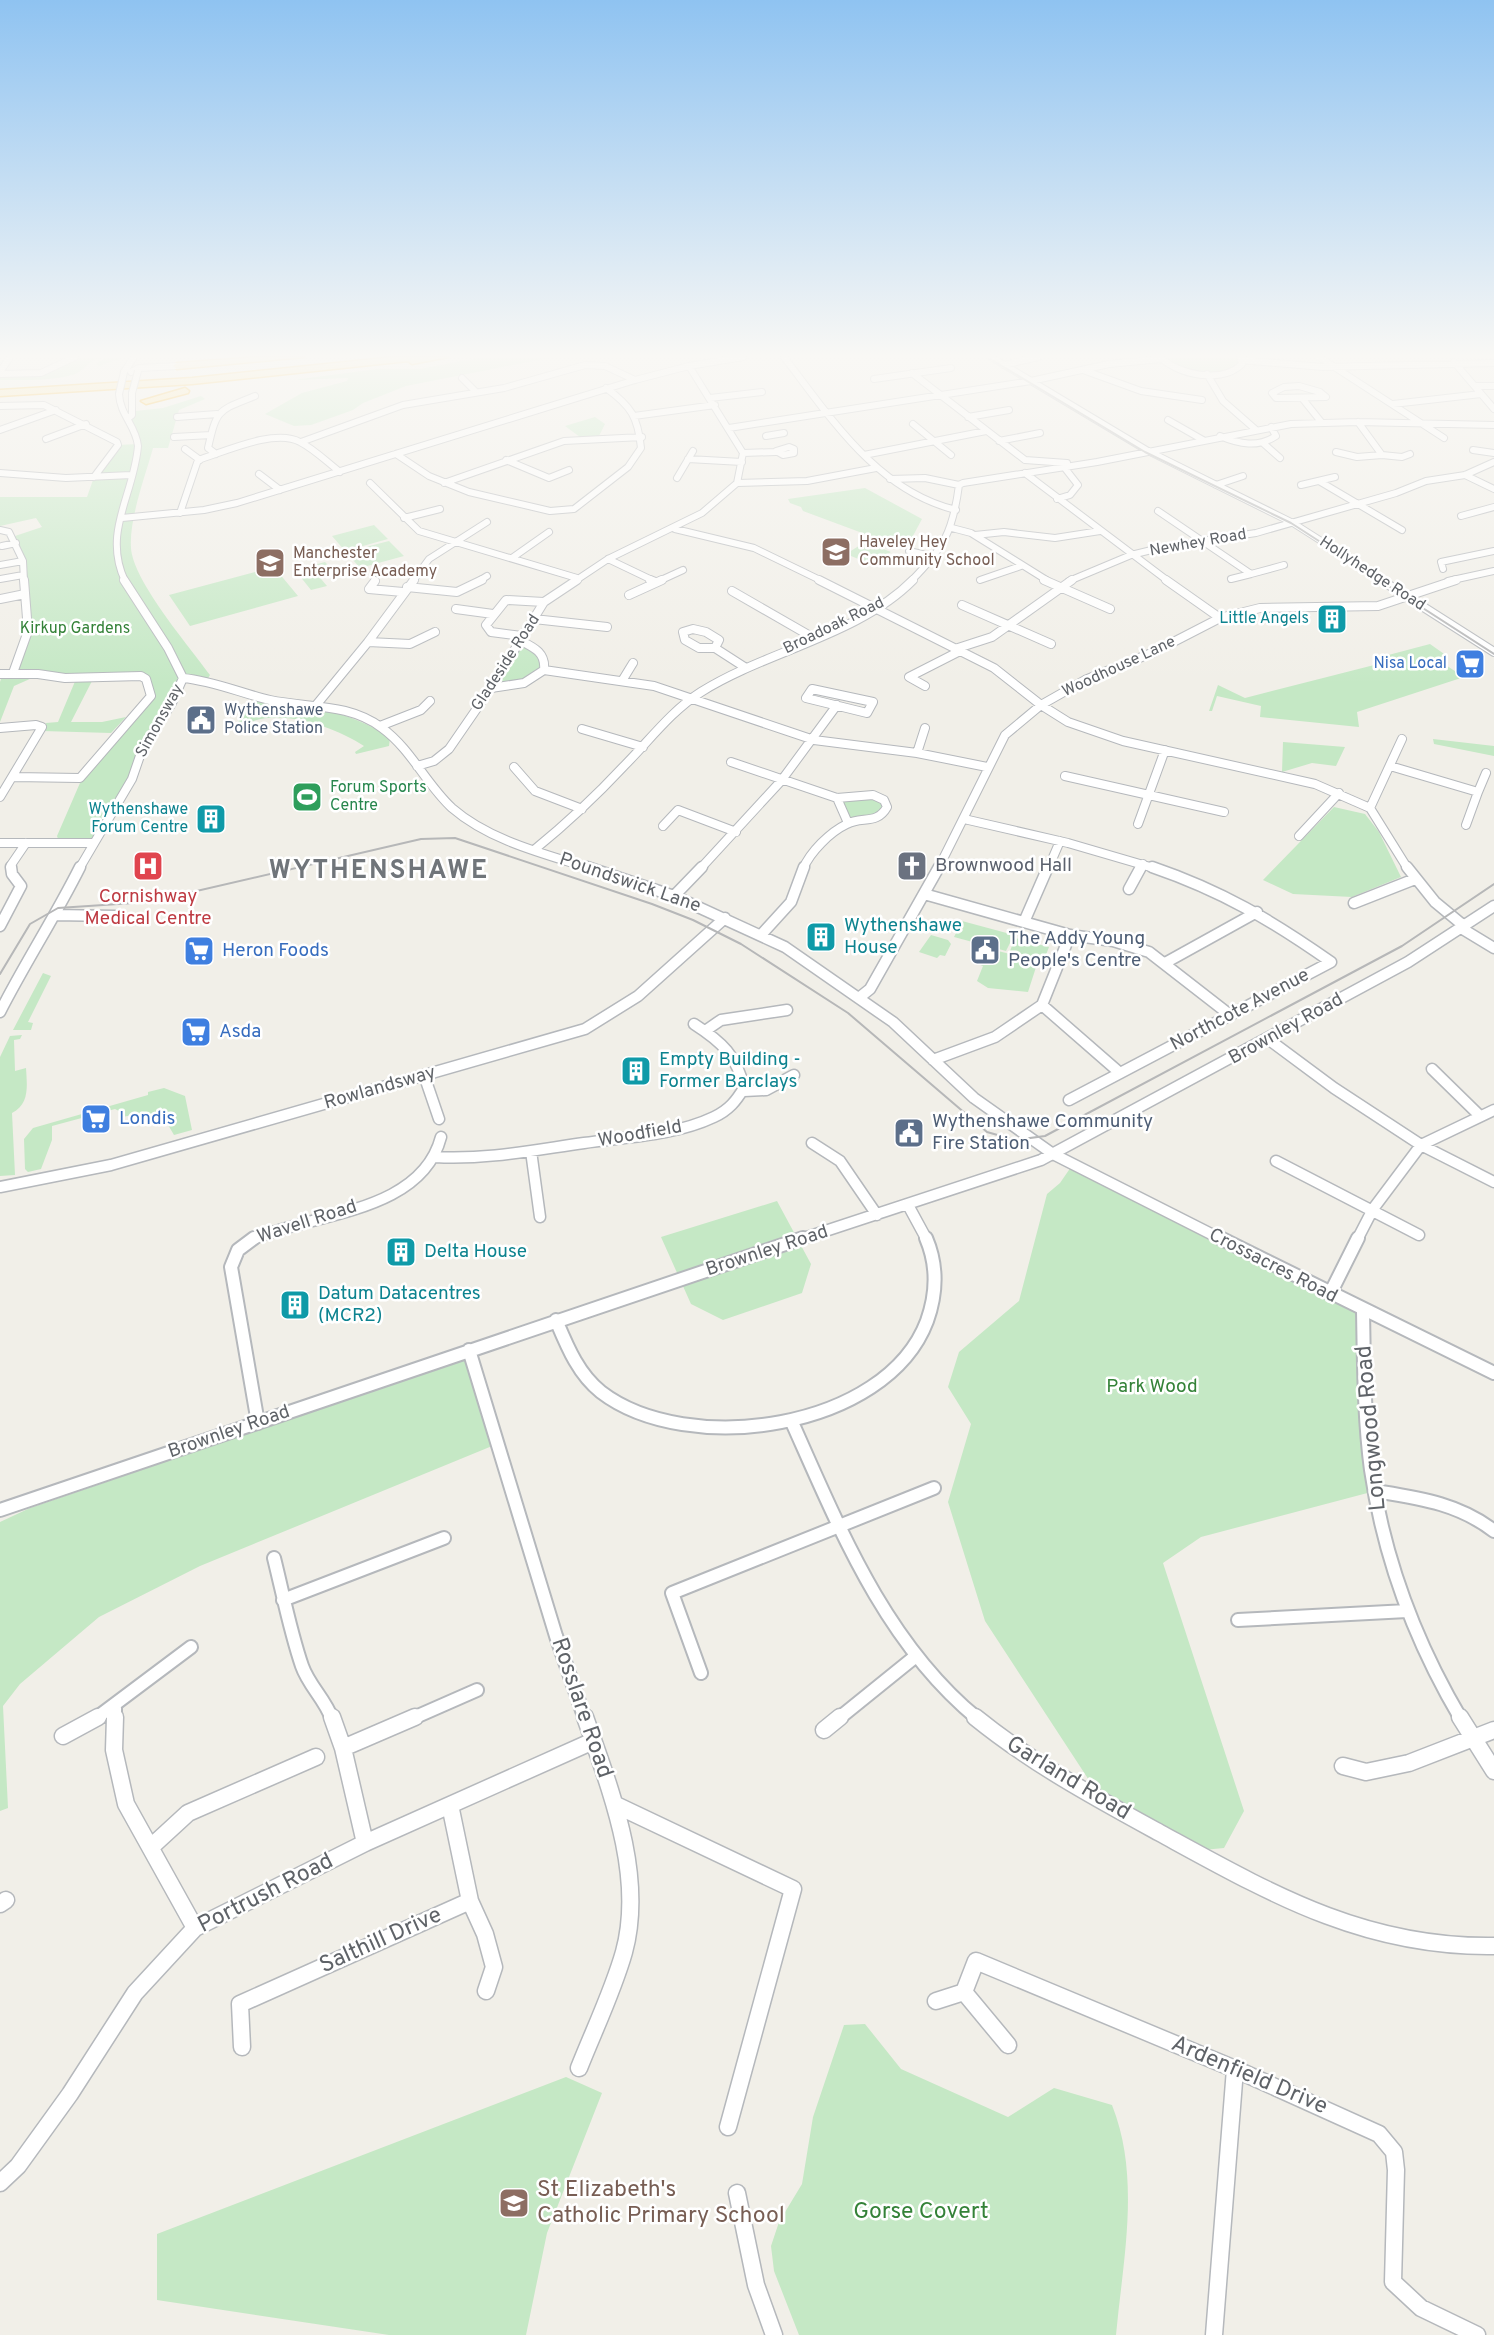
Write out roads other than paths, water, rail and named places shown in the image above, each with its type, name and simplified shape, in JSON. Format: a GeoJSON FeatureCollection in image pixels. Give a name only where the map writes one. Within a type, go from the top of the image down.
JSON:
{"type":"FeatureCollection","features":[{"type":"Feature","properties":{"kind":"street"},"geometry":{"type":"LineString","coordinates":[[94,477],[102,466]]}},
{"type":"Feature","properties":{"kind":"street","name":"Simonsway"},"geometry":{"type":"LineString","coordinates":[[0,1012],[27,958],[54,915],[92,843],[132,779],[142,750],[172,703],[183,678],[178,662],[131,590],[116,560],[116,543],[133,466]]}},
{"type":"Feature","properties":{"kind":"street"},"geometry":{"type":"LineString","coordinates":[[180,513],[195,466]]}},
{"type":"Feature","properties":{"kind":"street"},"geometry":{"type":"LineString","coordinates":[[332,466],[340,472]]}},
{"type":"Feature","properties":{"kind":"street"},"geometry":{"type":"LineString","coordinates":[[122,518],[221,508],[359,466]]}},
{"type":"Feature","properties":{"kind":"street"},"geometry":{"type":"LineString","coordinates":[[414,466],[444,483],[469,492],[550,511],[574,509],[629,466]]}},
{"type":"Feature","properties":{"kind":"street"},"geometry":{"type":"LineString","coordinates":[[444,483],[490,466]]}},
{"type":"Feature","properties":{"kind":"street"},"geometry":{"type":"LineString","coordinates":[[520,466],[549,478],[569,470]]}},
{"type":"Feature","properties":{"kind":"street"},"geometry":{"type":"LineString","coordinates":[[681,477],[685,466]]}},
{"type":"Feature","properties":{"kind":"street"},"geometry":{"type":"LineString","coordinates":[[741,466],[737,483],[756,485],[807,483],[876,468],[930,502],[956,510]]}},
{"type":"Feature","properties":{"kind":"street"},"geometry":{"type":"LineString","coordinates":[[890,479],[928,476],[959,485],[1072,466]]}},
{"type":"Feature","properties":{"kind":"street","name":"Hollyhedge Road"},"geometry":{"type":"LineString","coordinates":[[1177,466],[1293,523],[1494,652]]}},
{"type":"Feature","properties":{"kind":"street","name":"Newhey Road"},"geometry":{"type":"LineString","coordinates":[[925,686],[909,677],[960,649],[992,637],[1010,626],[1058,587],[1084,573],[1131,555],[1168,546],[1204,542],[1293,523],[1426,481],[1465,475],[1485,466]]}},
{"type":"Feature","properties":{"kind":"street"},"geometry":{"type":"LineString","coordinates":[[1057,499],[1070,495],[1078,485],[1064,467]]}},
{"type":"Feature","properties":{"kind":"street"},"geometry":{"type":"LineString","coordinates":[[0,472],[94,477],[131,475]]}},
{"type":"Feature","properties":{"kind":"street"},"geometry":{"type":"LineString","coordinates":[[1025,473],[1131,555],[1220,618]]}},
{"type":"Feature","properties":{"kind":"street"},"geometry":{"type":"LineString","coordinates":[[259,474],[280,490]]}},
{"type":"Feature","properties":{"kind":"street"},"geometry":{"type":"LineString","coordinates":[[1465,475],[1494,489]]}},
{"type":"Feature","properties":{"kind":"street"},"geometry":{"type":"LineString","coordinates":[[1216,485],[1243,476]]}},
{"type":"Feature","properties":{"kind":"street"},"geometry":{"type":"LineString","coordinates":[[1301,485],[1335,477]]}},
{"type":"Feature","properties":{"kind":"street"},"geometry":{"type":"LineString","coordinates":[[1319,481],[1402,530]]}},
{"type":"Feature","properties":{"kind":"street","name":"Gladeside Road"},"geometry":{"type":"LineString","coordinates":[[417,766],[442,756],[491,688],[544,602],[608,559],[675,529],[702,513],[737,483]]}},
{"type":"Feature","properties":{"kind":"street"},"geometry":{"type":"LineString","coordinates":[[363,490],[372,485],[419,531],[577,578]]}},
{"type":"Feature","properties":{"kind":"street","name":"Broadoak Road"},"geometry":{"type":"LineString","coordinates":[[534,850],[582,809],[695,698],[746,668],[875,608],[908,586],[935,556],[952,528],[959,485]]}},
{"type":"Feature","properties":{"kind":"street"},"geometry":{"type":"LineString","coordinates":[[1461,516],[1494,507]]}},
{"type":"Feature","properties":{"kind":"street"},"geometry":{"type":"LineString","coordinates":[[404,518],[429,514],[440,509]]}},
{"type":"Feature","properties":{"kind":"street"},"geometry":{"type":"LineString","coordinates":[[1158,511],[1251,574]]}},
{"type":"Feature","properties":{"kind":"street"},"geometry":{"type":"LineString","coordinates":[[317,704],[368,642],[429,559],[487,522]]}},
{"type":"Feature","properties":{"kind":"street"},"geometry":{"type":"LineString","coordinates":[[952,528],[975,535],[1058,587],[1110,609]]}},
{"type":"Feature","properties":{"kind":"street"},"geometry":{"type":"LineString","coordinates":[[477,529],[486,532]]}},
{"type":"Feature","properties":{"kind":"street"},"geometry":{"type":"LineString","coordinates":[[675,529],[754,548],[960,649],[1004,675],[1041,705],[1068,722],[1123,741],[1293,779],[1339,793],[1370,808],[1415,880],[1444,912],[1494,948]]}},
{"type":"Feature","properties":{"kind":"street"},"geometry":{"type":"LineString","coordinates":[[0,530],[9,532],[23,561],[28,631],[13,673]]}},
{"type":"Feature","properties":{"kind":"street"},"geometry":{"type":"LineString","coordinates":[[975,535],[1004,532],[1055,538],[1100,531]]}},
{"type":"Feature","properties":{"kind":"street"},"geometry":{"type":"LineString","coordinates":[[512,558],[549,532]]}},
{"type":"Feature","properties":{"kind":"street"},"geometry":{"type":"LineString","coordinates":[[541,538],[549,541]]}},
{"type":"Feature","properties":{"kind":"street"},"geometry":{"type":"LineString","coordinates":[[2,547],[16,543]]}},
{"type":"Feature","properties":{"kind":"street"},"geometry":{"type":"LineString","coordinates":[[909,551],[935,556]]}},
{"type":"Feature","properties":{"kind":"street"},"geometry":{"type":"LineString","coordinates":[[1443,569],[1441,562],[1494,551]]}},
{"type":"Feature","properties":{"kind":"street"},"geometry":{"type":"LineString","coordinates":[[1466,557],[1492,573]]}},
{"type":"Feature","properties":{"kind":"street"},"geometry":{"type":"LineString","coordinates":[[608,559],[655,582]]}},
{"type":"Feature","properties":{"kind":"street"},"geometry":{"type":"LineString","coordinates":[[0,565],[23,561]]}},
{"type":"Feature","properties":{"kind":"street"},"geometry":{"type":"LineString","coordinates":[[1231,579],[1284,565]]}},
{"type":"Feature","properties":{"kind":"street"},"geometry":{"type":"LineString","coordinates":[[980,580],[1021,566]]}},
{"type":"Feature","properties":{"kind":"street"},"geometry":{"type":"LineString","coordinates":[[629,595],[683,570]]}},
{"type":"Feature","properties":{"kind":"street","name":"Woodhouse Lane"},"geometry":{"type":"LineString","coordinates":[[860,997],[870,989],[925,894],[964,818],[986,767],[1005,735],[1041,705],[1085,680],[1154,652],[1220,618],[1260,608],[1378,606],[1449,581],[1492,573]]}},
{"type":"Feature","properties":{"kind":"street"},"geometry":{"type":"LineString","coordinates":[[0,579],[23,575]]}},
{"type":"Feature","properties":{"kind":"street"},"geometry":{"type":"LineString","coordinates":[[369,589],[457,592],[485,580]]}},
{"type":"Feature","properties":{"kind":"street"},"geometry":{"type":"LineString","coordinates":[[362,596],[375,581]]}},
{"type":"Feature","properties":{"kind":"street"},"geometry":{"type":"LineString","coordinates":[[732,590],[812,637]]}},
{"type":"Feature","properties":{"kind":"street"},"geometry":{"type":"LineString","coordinates":[[0,599],[25,594]]}},
{"type":"Feature","properties":{"kind":"street"},"geometry":{"type":"LineString","coordinates":[[544,602],[510,599],[503,601],[486,625],[488,630],[520,638],[538,650],[545,661],[544,670]]}},
{"type":"Feature","properties":{"kind":"street"},"geometry":{"type":"LineString","coordinates":[[962,605],[1051,644]]}},
{"type":"Feature","properties":{"kind":"street"},"geometry":{"type":"LineString","coordinates":[[456,610],[493,614]]}},
{"type":"Feature","properties":{"kind":"street"},"geometry":{"type":"LineString","coordinates":[[534,619],[607,627]]}},
{"type":"Feature","properties":{"kind":"street"},"geometry":{"type":"LineString","coordinates":[[715,648],[719,640],[706,631],[694,628],[683,632],[685,640],[694,646],[715,648],[746,668]]}},
{"type":"Feature","properties":{"kind":"street"},"geometry":{"type":"LineString","coordinates":[[368,642],[410,644],[435,632]]}},
{"type":"Feature","properties":{"kind":"street"},"geometry":{"type":"LineString","coordinates":[[622,681],[633,663]]}},
{"type":"Feature","properties":{"kind":"street"},"geometry":{"type":"LineString","coordinates":[[491,688],[524,683],[544,670],[654,686],[814,740],[917,753],[986,767]]}},
{"type":"Feature","properties":{"kind":"street"},"geometry":{"type":"LineString","coordinates":[[0,674],[65,678],[141,676],[146,679],[150,696],[80,778],[13,777]]}},
{"type":"Feature","properties":{"kind":"street","name":"Poundswick Lane"},"geometry":{"type":"LineString","coordinates":[[183,678],[207,680],[271,700],[317,704],[341,710],[380,726],[399,742],[435,790],[461,815],[483,830],[534,850],[674,896],[761,935],[808,961],[901,1029],[974,1098],[1053,1154]]}},
{"type":"Feature","properties":{"kind":"street"},"geometry":{"type":"LineString","coordinates":[[812,689],[873,702],[867,713],[837,705],[806,698],[812,689]]}},
{"type":"Feature","properties":{"kind":"street"},"geometry":{"type":"LineString","coordinates":[[380,726],[421,709],[430,701]]}},
{"type":"Feature","properties":{"kind":"street"},"geometry":{"type":"LineString","coordinates":[[674,896],[783,779],[837,705]]}},
{"type":"Feature","properties":{"kind":"street"},"geometry":{"type":"LineString","coordinates":[[0,728],[41,727],[42,731],[0,797]]}},
{"type":"Feature","properties":{"kind":"street"},"geometry":{"type":"LineString","coordinates":[[917,753],[925,727]]}},
{"type":"Feature","properties":{"kind":"street"},"geometry":{"type":"LineString","coordinates":[[582,729],[643,747]]}},
{"type":"Feature","properties":{"kind":"street"},"geometry":{"type":"LineString","coordinates":[[1370,808],[1402,739]]}},
{"type":"Feature","properties":{"kind":"street"},"geometry":{"type":"LineString","coordinates":[[1138,824],[1165,750]]}},
{"type":"Feature","properties":{"kind":"street"},"geometry":{"type":"LineString","coordinates":[[732,762],[837,797],[873,794],[884,800],[887,807],[876,819],[848,823],[820,845],[806,862],[791,902],[761,935]]}},
{"type":"Feature","properties":{"kind":"street"},"geometry":{"type":"LineString","coordinates":[[1390,766],[1478,792]]}},
{"type":"Feature","properties":{"kind":"street"},"geometry":{"type":"LineString","coordinates":[[514,767],[534,791],[582,809]]}},
{"type":"Feature","properties":{"kind":"street"},"geometry":{"type":"LineString","coordinates":[[1466,825],[1486,773]]}},
{"type":"Feature","properties":{"kind":"street"},"geometry":{"type":"LineString","coordinates":[[1065,776],[1150,793],[1224,812]]}},
{"type":"Feature","properties":{"kind":"street"},"geometry":{"type":"LineString","coordinates":[[1299,836],[1339,793]]}},
{"type":"Feature","properties":{"kind":"street"},"geometry":{"type":"LineString","coordinates":[[837,797],[848,823]]}},
{"type":"Feature","properties":{"kind":"street"},"geometry":{"type":"LineString","coordinates":[[663,825],[678,810],[736,832]]}},
{"type":"Feature","properties":{"kind":"street","name":"Northcote Avenue"},"geometry":{"type":"LineString","coordinates":[[964,818],[1060,841],[1178,876],[1257,912],[1331,962],[1069,1100]]}},
{"type":"Feature","properties":{"kind":"street"},"geometry":{"type":"LineString","coordinates":[[1024,922],[1060,841]]}},
{"type":"Feature","properties":{"kind":"street"},"geometry":{"type":"LineString","coordinates":[[0,842],[92,843]]}},
{"type":"Feature","properties":{"kind":"street"},"geometry":{"type":"LineString","coordinates":[[0,926],[19,894],[21,886],[12,874],[11,865],[26,843]]}},
{"type":"Feature","properties":{"kind":"street"},"geometry":{"type":"LineString","coordinates":[[1129,889],[1143,864]]}},
{"type":"Feature","properties":{"kind":"street"},"geometry":{"type":"LineString","coordinates":[[1353,903],[1415,880]]}},
{"type":"Feature","properties":{"kind":"street"},"geometry":{"type":"LineString","coordinates":[[925,894],[1069,935],[1132,946],[1165,962],[1230,1015]]}},
{"type":"Feature","properties":{"kind":"street","name":"Brownley Road"},"geometry":{"type":"LineString","coordinates":[[0,1510],[1053,1154],[1408,962],[1494,906]]}},
{"type":"Feature","properties":{"kind":"street"},"geometry":{"type":"LineString","coordinates":[[1165,962],[1257,912]]}},
{"type":"Feature","properties":{"kind":"street"},"geometry":{"type":"LineString","coordinates":[[54,915],[114,916]]}},
{"type":"Feature","properties":{"kind":"street","name":"Rowlandsway"},"geometry":{"type":"LineString","coordinates":[[0,1187],[111,1165],[566,1035],[603,1020],[638,996],[725,918]]}},
{"type":"Feature","properties":{"kind":"street"},"geometry":{"type":"LineString","coordinates":[[933,1060],[1010,1029],[1042,1005],[1069,935]]}},
{"type":"Feature","properties":{"kind":"street"},"geometry":{"type":"LineString","coordinates":[[1042,1005],[1120,1073]]}},
{"type":"Feature","properties":{"kind":"street"},"geometry":{"type":"LineString","coordinates":[[705,1031],[721,1020],[787,1010]]}},
{"type":"Feature","properties":{"kind":"street"},"geometry":{"type":"LineString","coordinates":[[694,1024],[733,1056],[745,1076],[744,1091],[766,1090],[794,1075]]}},
{"type":"Feature","properties":{"kind":"street"},"geometry":{"type":"LineString","coordinates":[[1268,1039],[1334,1088],[1421,1145],[1494,1182]]}},
{"type":"Feature","properties":{"kind":"street"},"geometry":{"type":"LineString","coordinates":[[1432,1069],[1479,1115]]}},
{"type":"Feature","properties":{"kind":"street"},"geometry":{"type":"LineString","coordinates":[[424,1075],[439,1119]]}},
{"type":"Feature","properties":{"kind":"street","name":"Woodfield"},"geometry":{"type":"LineString","coordinates":[[435,1157],[489,1157],[699,1123],[734,1106],[744,1091]]}},
{"type":"Feature","properties":{"kind":"street"},"geometry":{"type":"LineString","coordinates":[[1330,1294],[1373,1209],[1421,1145],[1494,1110]]}},
{"type":"Feature","properties":{"kind":"street","name":"Wavell Road"},"geometry":{"type":"LineString","coordinates":[[258,1423],[231,1266],[237,1250],[251,1239],[402,1189],[416,1180],[435,1157],[441,1137]]}},
{"type":"Feature","properties":{"kind":"street"},"geometry":{"type":"LineString","coordinates":[[812,1143],[840,1161],[877,1215]]}},
{"type":"Feature","properties":{"kind":"street"},"geometry":{"type":"LineString","coordinates":[[531,1151],[540,1217]]}},
{"type":"Feature","properties":{"kind":"street","name":"Crossacres Road"},"geometry":{"type":"LineString","coordinates":[[1053,1154],[1363,1311],[1494,1373]]}},
{"type":"Feature","properties":{"kind":"street"},"geometry":{"type":"LineString","coordinates":[[1276,1161],[1419,1235]]}},
{"type":"Feature","properties":{"kind":"street"},"geometry":{"type":"LineString","coordinates":[[556,1320],[585,1377],[625,1407],[648,1418],[700,1428],[791,1420],[833,1407],[869,1388],[907,1357],[927,1320],[936,1287],[930,1243],[908,1205]]}},
{"type":"Feature","properties":{"kind":"street","name":"Longwood Road"},"geometry":{"type":"LineString","coordinates":[[1363,1311],[1364,1390],[1374,1491],[1387,1549],[1406,1611],[1437,1677],[1472,1739],[1494,1771]]}},
{"type":"Feature","properties":{"kind":"street","name":"Rosslare Road"},"geometry":{"type":"LineString","coordinates":[[468,1350],[591,1742],[616,1805],[631,1884],[624,1951],[579,2068]]}},
{"type":"Feature","properties":{"kind":"street","name":"Garland Road"},"geometry":{"type":"LineString","coordinates":[[791,1420],[840,1527],[885,1614],[947,1692],[981,1724],[1030,1761],[1086,1795],[1300,1906],[1387,1936],[1438,1944],[1494,1946]]}},
{"type":"Feature","properties":{"kind":"street"},"geometry":{"type":"LineString","coordinates":[[701,1673],[672,1593],[934,1488]]}},
{"type":"Feature","properties":{"kind":"street"},"geometry":{"type":"LineString","coordinates":[[1374,1491],[1451,1504],[1494,1531]]}},
{"type":"Feature","properties":{"kind":"street"},"geometry":{"type":"LineString","coordinates":[[284,1600],[444,1538]]}},
{"type":"Feature","properties":{"kind":"street"},"geometry":{"type":"LineString","coordinates":[[274,1558],[302,1667],[310,1684],[327,1704],[343,1748],[365,1843]]}},
{"type":"Feature","properties":{"kind":"street"},"geometry":{"type":"LineString","coordinates":[[1238,1620],[1406,1611]]}},
{"type":"Feature","properties":{"kind":"street"},"geometry":{"type":"LineString","coordinates":[[63,1736],[94,1722],[115,1708],[191,1647]]}},
{"type":"Feature","properties":{"kind":"street"},"geometry":{"type":"LineString","coordinates":[[824,1730],[916,1656]]}},
{"type":"Feature","properties":{"kind":"street"},"geometry":{"type":"LineString","coordinates":[[343,1748],[477,1690]]}},
{"type":"Feature","properties":{"kind":"street"},"geometry":{"type":"LineString","coordinates":[[115,1708],[114,1750],[126,1804],[195,1928]]}},
{"type":"Feature","properties":{"kind":"street"},"geometry":{"type":"LineString","coordinates":[[1343,1766],[1366,1772],[1409,1763],[1494,1731]]}},
{"type":"Feature","properties":{"kind":"street","name":"Portrush Road"},"geometry":{"type":"LineString","coordinates":[[1,2181],[18,2166],[70,2094],[135,1993],[195,1928],[365,1843],[591,1742]]}},
{"type":"Feature","properties":{"kind":"street"},"geometry":{"type":"LineString","coordinates":[[151,1847],[188,1813],[316,1757]]}},
{"type":"Feature","properties":{"kind":"street"},"geometry":{"type":"LineString","coordinates":[[450,1805],[470,1901],[485,1934],[494,1968],[486,1991]]}},
{"type":"Feature","properties":{"kind":"street"},"geometry":{"type":"LineString","coordinates":[[616,1805],[793,1889],[728,2127]]}},
{"type":"Feature","properties":{"kind":"street","name":"Salthill Drive"},"geometry":{"type":"LineString","coordinates":[[242,2047],[240,2004],[470,1901]]}},
{"type":"Feature","properties":{"kind":"street","name":"Ardenfield Drive"},"geometry":{"type":"LineString","coordinates":[[964,1992],[976,1961],[1235,2069],[1379,2134],[1394,2152],[1396,2170],[1393,2282],[1403,2295],[1421,2309],[1477,2335]]}},
{"type":"Feature","properties":{"kind":"street"},"geometry":{"type":"LineString","coordinates":[[936,2001],[964,1992],[1009,2045]]}},
{"type":"Feature","properties":{"kind":"street"},"geometry":{"type":"LineString","coordinates":[[1214,2335],[1235,2069]]}},
{"type":"Feature","properties":{"kind":"street"},"geometry":{"type":"LineString","coordinates":[[737,2193],[756,2285],[774,2335]]}},
{"type":"Feature","properties":{"kind":"tram line"},"geometry":{"type":"LineString","coordinates":[[1174,466],[1291,523],[1494,654]]}},
{"type":"Feature","properties":{"kind":"tram line"},"geometry":{"type":"LineString","coordinates":[[0,974],[30,924],[58,908],[149,902],[421,839],[455,838],[652,904],[693,920],[741,944],[848,1013],[987,1132],[1015,1140],[1045,1136],[1402,946],[1494,884]]}},
{"type":"Feature","properties":{"kind":"place","name":"Haveley Hey Community School"},"geometry":{"type":"Point","coordinates":[836,552]}},
{"type":"Feature","properties":{"kind":"place","name":"Manchester Enterprise Academy"},"geometry":{"type":"Point","coordinates":[270,563]}},
{"type":"Feature","properties":{"kind":"place","name":"Little Angels"},"geometry":{"type":"Point","coordinates":[1332,619]}},
{"type":"Feature","properties":{"kind":"place","name":"Nisa Local"},"geometry":{"type":"Point","coordinates":[1470,664]}},
{"type":"Feature","properties":{"kind":"place","name":"Wythenshawe Police Station"},"geometry":{"type":"Point","coordinates":[201,720]}},
{"type":"Feature","properties":{"kind":"place","name":"Forum Sports Centre"},"geometry":{"type":"Point","coordinates":[307,797]}},
{"type":"Feature","properties":{"kind":"place","name":"Wythenshawe Forum Centre"},"geometry":{"type":"Point","coordinates":[211,819]}},
{"type":"Feature","properties":{"kind":"place","name":"Cornishway Medical Centre"},"geometry":{"type":"Point","coordinates":[148,866]}},
{"type":"Feature","properties":{"kind":"place","name":"Brownwood Hall"},"geometry":{"type":"Point","coordinates":[912,866]}},
{"type":"Feature","properties":{"kind":"place","name":"Wythenshawe House"},"geometry":{"type":"Point","coordinates":[821,937]}},
{"type":"Feature","properties":{"kind":"place","name":"The Addy Young People's Centre"},"geometry":{"type":"Point","coordinates":[985,950]}},
{"type":"Feature","properties":{"kind":"place","name":"Heron Foods"},"geometry":{"type":"Point","coordinates":[199,951]}},
{"type":"Feature","properties":{"kind":"place","name":"Asda"},"geometry":{"type":"Point","coordinates":[196,1032]}},
{"type":"Feature","properties":{"kind":"place","name":"Empty Building - Former Barclays"},"geometry":{"type":"Point","coordinates":[636,1071]}},
{"type":"Feature","properties":{"kind":"place","name":"Londis"},"geometry":{"type":"Point","coordinates":[96,1119]}},
{"type":"Feature","properties":{"kind":"place","name":"Wythenshawe Community Fire Station"},"geometry":{"type":"Point","coordinates":[909,1133]}},
{"type":"Feature","properties":{"kind":"place","name":"Delta House"},"geometry":{"type":"Point","coordinates":[401,1252]}},
{"type":"Feature","properties":{"kind":"place","name":"Datum Datacentres (MCR2)"},"geometry":{"type":"Point","coordinates":[295,1305]}},
{"type":"Feature","properties":{"kind":"place","name":"St Elizabeth's Catholic Primary School"},"geometry":{"type":"Point","coordinates":[514,2203]}},
{"type":"Feature","properties":{"kind":"district","name":"WYTHENSHAWE"},"geometry":{"type":"Point","coordinates":[379,871]}},
{"type":"Feature","properties":{"kind":"park label","name":"Kirkup Gardens"},"geometry":{"type":"Point","coordinates":[75,629]}},
{"type":"Feature","properties":{"kind":"park label","name":"Park Wood"},"geometry":{"type":"Point","coordinates":[1152,1387]}},
{"type":"Feature","properties":{"kind":"park label","name":"Gorse Covert"},"geometry":{"type":"Point","coordinates":[921,2212]}}]}
